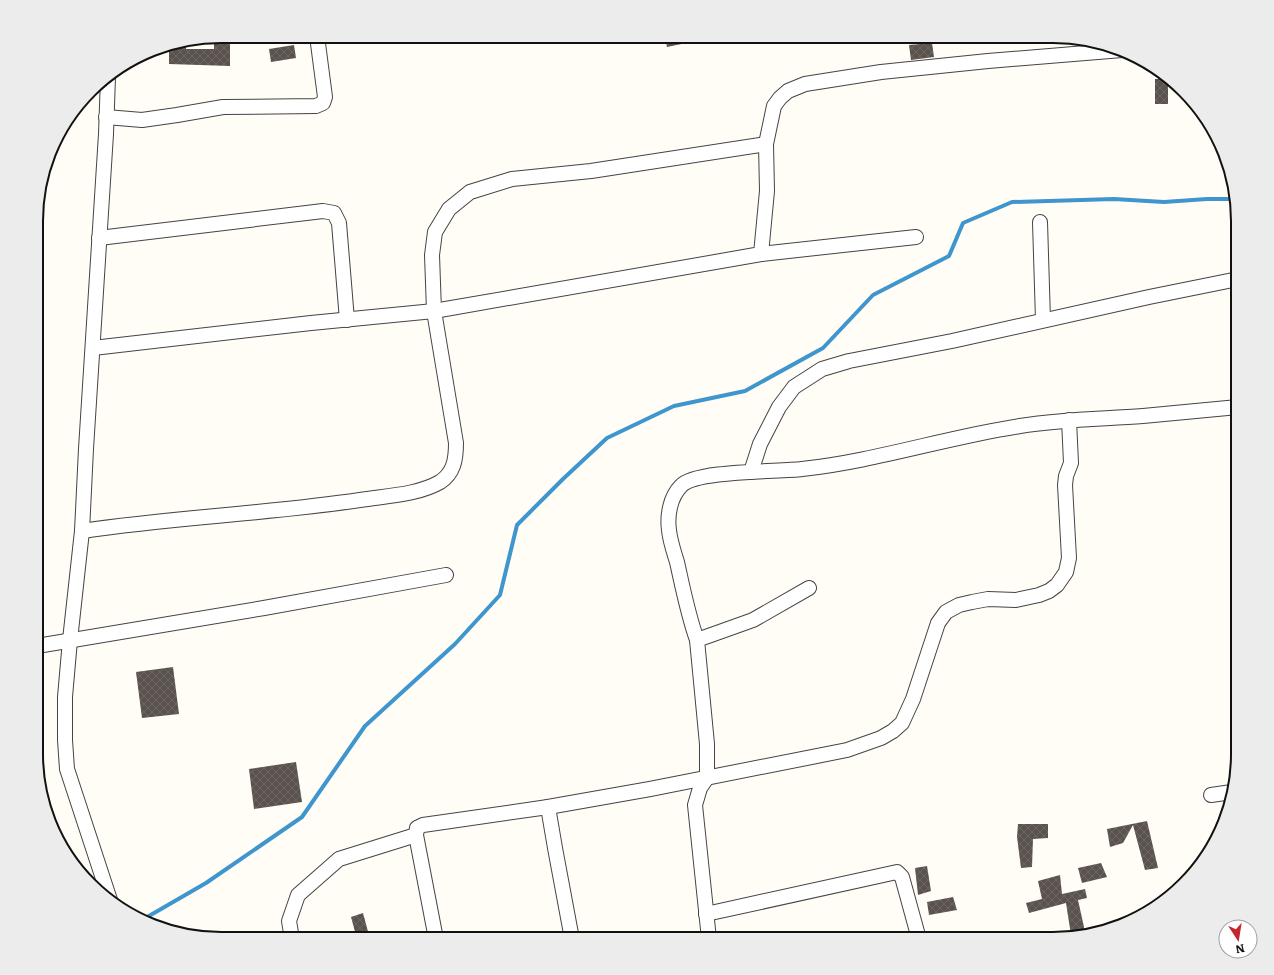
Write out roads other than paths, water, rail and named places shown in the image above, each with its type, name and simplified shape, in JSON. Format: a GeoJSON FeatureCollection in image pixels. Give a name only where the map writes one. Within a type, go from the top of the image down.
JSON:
{"type":"FeatureCollection","features":[{"type":"Feature","properties":{"kind":"street"},"geometry":{"type":"LineString","coordinates":[[106,117],[142,120],[177,116],[223,107],[316,106],[322,103],[325,97],[318,43]]}},
{"type":"Feature","properties":{"kind":"street"},"geometry":{"type":"LineString","coordinates":[[761,254],[767,191],[766,144],[774,106],[788,91],[805,84],[888,72],[988,61],[1107,51]]}},
{"type":"Feature","properties":{"kind":"street"},"geometry":{"type":"LineString","coordinates":[[107,890],[67,769],[65,697],[82,531],[108,84]]}},
{"type":"Feature","properties":{"kind":"street"},"geometry":{"type":"LineString","coordinates":[[82,531],[124,525],[303,508],[409,492],[440,482],[451,472],[456,458],[456,443],[434,311],[432,255],[435,232],[449,209],[470,192],[512,179],[591,171],[766,144]]}},
{"type":"Feature","properties":{"kind":"street"},"geometry":{"type":"LineString","coordinates":[[99,238],[323,211],[334,213],[339,223],[347,320]]}},
{"type":"Feature","properties":{"kind":"street"},"geometry":{"type":"LineString","coordinates":[[1040,222],[1043,320]]}},
{"type":"Feature","properties":{"kind":"street"},"geometry":{"type":"LineString","coordinates":[[93,348],[434,311],[761,254],[916,237]]}},
{"type":"Feature","properties":{"kind":"street"},"geometry":{"type":"LineString","coordinates":[[751,472],[760,444],[779,407],[794,387],[822,369],[849,361],[952,341],[1148,297],[1231,280]]}},
{"type":"Feature","properties":{"kind":"street"},"geometry":{"type":"LineString","coordinates":[[708,932],[695,805],[700,788],[707,778],[708,744],[697,640],[690,622],[669,530],[672,501],[682,484],[690,480],[718,474],[802,470],[848,463],[1022,425],[1231,408]]}},
{"type":"Feature","properties":{"kind":"street"},"geometry":{"type":"LineString","coordinates":[[435,932],[416,835],[417,828],[423,825],[548,807],[707,778],[847,750],[874,742],[887,735],[902,723],[922,673],[938,623],[946,612],[959,605],[988,599],[1016,600],[1039,595],[1049,591],[1056,585],[1066,572],[1069,558],[1065,485],[1066,476],[1071,463],[1068,420]]}},
{"type":"Feature","properties":{"kind":"street"},"geometry":{"type":"LineString","coordinates":[[43,645],[264,608],[446,575]]}},
{"type":"Feature","properties":{"kind":"street"},"geometry":{"type":"LineString","coordinates":[[697,640],[753,620],[809,588]]}},
{"type":"Feature","properties":{"kind":"street"},"geometry":{"type":"LineString","coordinates":[[1211,795],[1227,793]]}},
{"type":"Feature","properties":{"kind":"street"},"geometry":{"type":"LineString","coordinates":[[548,807],[554,848],[571,932]]}},
{"type":"Feature","properties":{"kind":"street"},"geometry":{"type":"LineString","coordinates":[[291,932],[289,921],[298,895],[339,859],[416,835]]}},
{"type":"Feature","properties":{"kind":"street"},"geometry":{"type":"LineString","coordinates":[[706,914],[896,872],[902,877],[917,932]]}},
{"type":"Feature","properties":{"kind":"waterway"},"geometry":{"type":"LineString","coordinates":[[148,916],[206,883],[302,817],[365,726],[455,644],[500,595],[517,525],[607,438],[674,406],[745,391],[823,348],[873,295],[949,256],[963,223],[1012,202],[1114,199],[1164,202],[1229,199]]}}]}
